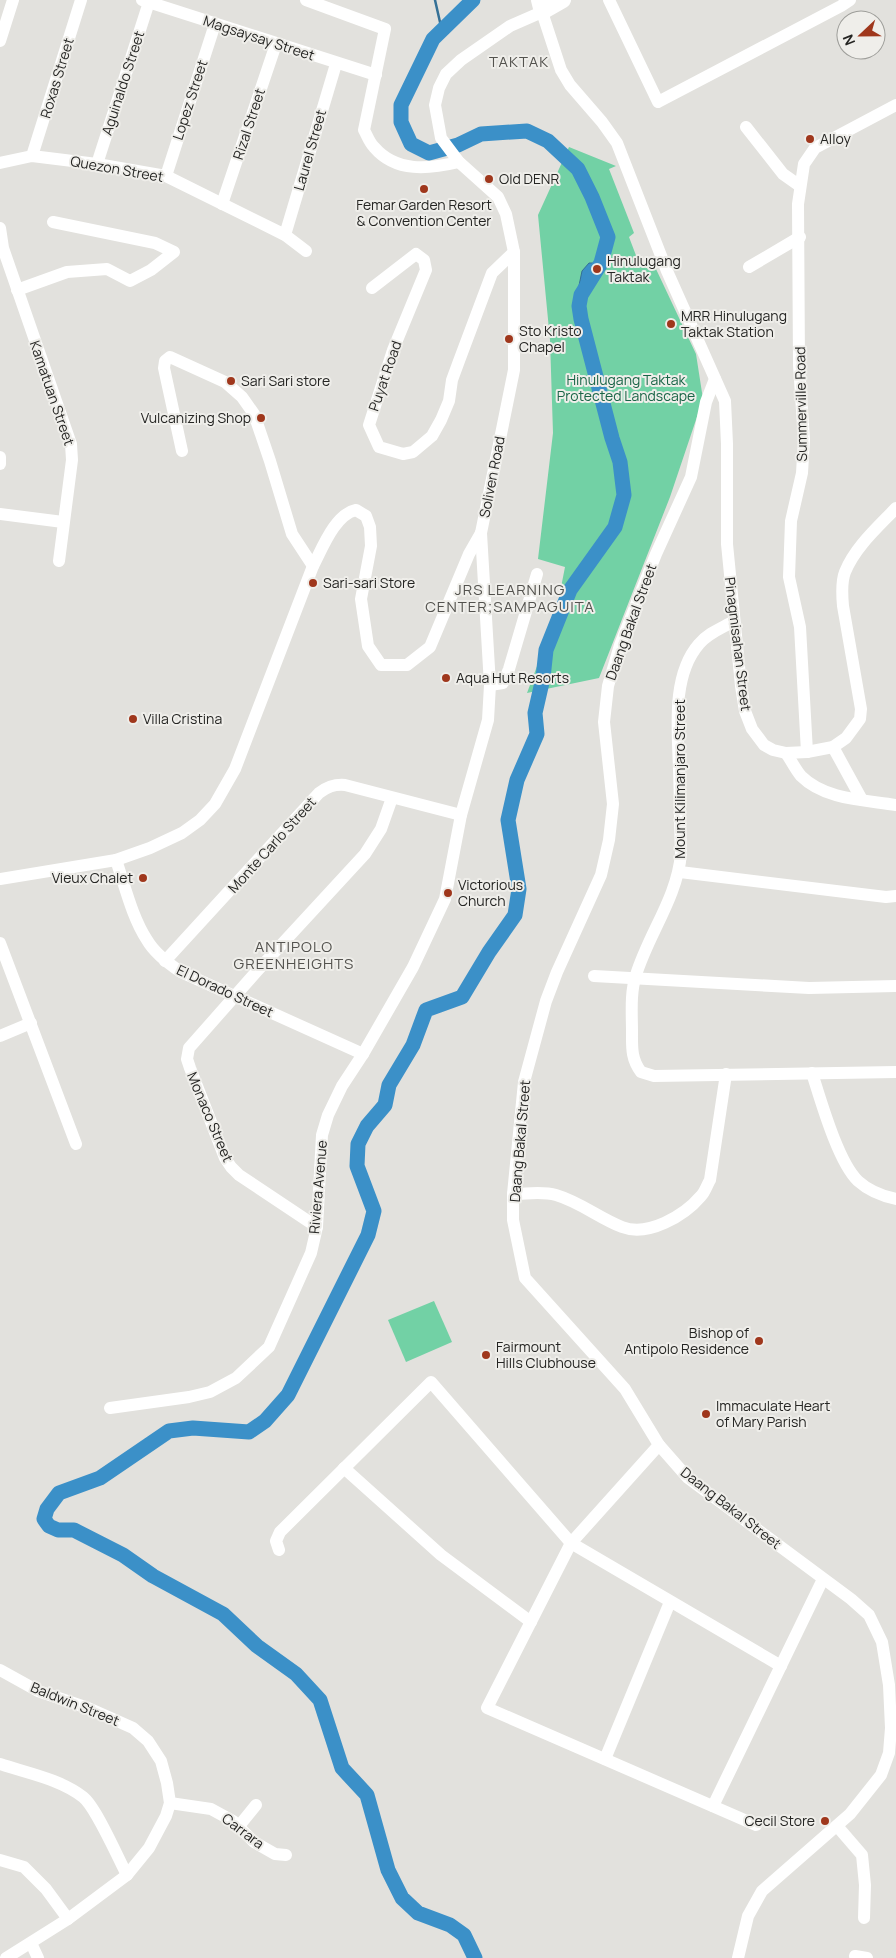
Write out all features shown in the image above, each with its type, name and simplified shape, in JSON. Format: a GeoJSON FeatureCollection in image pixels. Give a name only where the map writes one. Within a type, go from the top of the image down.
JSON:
{"type":"FeatureCollection","features":[{"type":"Feature","properties":{"kind":"main road"},"geometry":{"type":"LineString","coordinates":[[540,6],[564,0]]}},
{"type":"Feature","properties":{"kind":"street"},"geometry":{"type":"LineString","coordinates":[[0,40],[3,24],[13,0]]}},
{"type":"Feature","properties":{"kind":"street","name":"Roxas Street"},"geometry":{"type":"LineString","coordinates":[[32,156],[81,0]]}},
{"type":"Feature","properties":{"kind":"street"},"geometry":{"type":"LineString","coordinates":[[306,0],[385,29],[364,130],[374,147],[391,160],[409,168],[439,166],[457,160]]}},
{"type":"Feature","properties":{"kind":"street"},"geometry":{"type":"LineString","coordinates":[[609,0],[658,102],[850,0]]}},
{"type":"Feature","properties":{"kind":"street","name":"Magsaysay Street"},"geometry":{"type":"LineString","coordinates":[[146,1],[376,76]]}},
{"type":"Feature","properties":{"kind":"street","name":"Aguinaldo Street"},"geometry":{"type":"LineString","coordinates":[[98,164],[146,1]]}},
{"type":"Feature","properties":{"kind":"street"},"geometry":{"type":"LineString","coordinates":[[540,6],[561,70],[570,85],[602,122],[617,143],[667,271],[715,380]]}},
{"type":"Feature","properties":{"kind":"street","name":"Soliven Road"},"geometry":{"type":"LineString","coordinates":[[461,815],[488,720],[490,685],[482,533],[514,370],[514,252],[506,214],[498,197],[457,160],[441,138],[435,105],[439,88],[446,74],[485,43],[540,6]]}},
{"type":"Feature","properties":{"kind":"street","name":"Lopez Street"},"geometry":{"type":"LineString","coordinates":[[166,176],[215,24]]}},
{"type":"Feature","properties":{"kind":"street","name":"Rizal Street"},"geometry":{"type":"LineString","coordinates":[[222,204],[276,44]]}},
{"type":"Feature","properties":{"kind":"street","name":"Laurel Street"},"geometry":{"type":"LineString","coordinates":[[285,236],[336,64]]}},
{"type":"Feature","properties":{"kind":"street","name":"Summerville Road"},"geometry":{"type":"LineString","coordinates":[[807,752],[800,627],[789,577],[790,521],[802,473],[804,440],[799,365],[800,237],[798,204],[800,186],[804,164],[815,148],[896,105]]}},
{"type":"Feature","properties":{"kind":"street"},"geometry":{"type":"LineString","coordinates":[[746,127],[783,174],[800,186]]}},
{"type":"Feature","properties":{"kind":"street","name":"Quezon Street"},"geometry":{"type":"LineString","coordinates":[[0,163],[32,156],[98,164],[166,176],[285,236],[306,251]]}},
{"type":"Feature","properties":{"kind":"street"},"geometry":{"type":"LineString","coordinates":[[17,290],[67,272],[107,269],[130,281],[152,270],[174,252],[155,243],[53,222]]}},
{"type":"Feature","properties":{"kind":"street","name":"Kamatuan Street"},"geometry":{"type":"LineString","coordinates":[[0,228],[1,249],[71,444],[72,460],[59,561]]}},
{"type":"Feature","properties":{"kind":"street"},"geometry":{"type":"LineString","coordinates":[[749,267],[800,237]]}},
{"type":"Feature","properties":{"kind":"street","name":"Puyat Road"},"geometry":{"type":"LineString","coordinates":[[372,288],[416,254],[424,260],[426,270],[393,350],[369,425],[378,447],[403,454],[413,452],[432,436],[441,420],[449,400],[459,361],[492,273],[514,252]]}},
{"type":"Feature","properties":{"kind":"street"},"geometry":{"type":"LineString","coordinates":[[182,451],[164,368],[166,361],[170,357],[225,382],[242,396],[254,414],[292,534],[313,566]]}},
{"type":"Feature","properties":{"kind":"street","name":"Pinagmisahan Street"},"geometry":{"type":"LineString","coordinates":[[715,380],[725,401],[727,544],[745,711],[752,729],[764,744],[773,750],[786,753],[807,752],[833,747]]}},
{"type":"Feature","properties":{"kind":"street","name":"Daang Bakal Street"},"geometry":{"type":"LineString","coordinates":[[715,380],[706,402],[691,477],[656,554],[620,645],[608,686],[604,722],[613,804],[609,840],[601,875],[557,972],[546,1001],[524,1082],[513,1194],[513,1220],[525,1278],[625,1389],[659,1446],[688,1478],[851,1599],[868,1616],[882,1642],[889,1685],[892,1728],[889,1753],[881,1775],[850,1814],[762,1891],[748,1916],[738,1958]]}},
{"type":"Feature","properties":{"kind":"street"},"geometry":{"type":"LineString","coordinates":[[0,456],[0,464]]}},
{"type":"Feature","properties":{"kind":"street"},"geometry":{"type":"LineString","coordinates":[[862,800],[833,747],[846,738],[860,719],[861,709],[843,606],[842,590],[845,573],[853,557],[896,508]]}},
{"type":"Feature","properties":{"kind":"street"},"geometry":{"type":"LineString","coordinates":[[0,879],[116,860],[182,834],[216,804],[235,769],[313,566],[324,543],[342,516],[349,511],[356,510],[366,516],[370,527],[371,546],[360,599],[368,646],[381,665],[407,665],[430,647],[469,554],[482,533]]}},
{"type":"Feature","properties":{"kind":"street"},"geometry":{"type":"LineString","coordinates":[[0,514],[64,522]]}},
{"type":"Feature","properties":{"kind":"street"},"geometry":{"type":"LineString","coordinates":[[490,685],[503,683],[506,676],[537,574]]}},
{"type":"Feature","properties":{"kind":"street","name":"Mount Kilimanjaro Street"},"geometry":{"type":"LineString","coordinates":[[726,1074],[654,1076],[641,1072],[633,1060],[632,1011],[635,977],[652,935],[675,888],[680,872],[677,720],[682,680],[698,644],[706,637],[734,621]]}},
{"type":"Feature","properties":{"kind":"street"},"geometry":{"type":"LineString","coordinates":[[786,753],[800,774],[816,787],[836,795],[896,805]]}},
{"type":"Feature","properties":{"kind":"street","name":"Monte Carlo Street"},"geometry":{"type":"LineString","coordinates":[[165,961],[325,788],[333,785],[345,785],[461,815]]}},
{"type":"Feature","properties":{"kind":"street","name":"Monaco Street"},"geometry":{"type":"LineString","coordinates":[[317,1227],[239,1175],[231,1167],[225,1158],[187,1059],[189,1048],[365,854],[381,829],[392,798]]}},
{"type":"Feature","properties":{"kind":"street","name":"Riviera Avenue"},"geometry":{"type":"LineString","coordinates":[[110,1408],[189,1397],[210,1392],[236,1378],[269,1347],[311,1254],[317,1227],[322,1135],[328,1115],[342,1086],[413,968],[445,899],[461,815]]}},
{"type":"Feature","properties":{"kind":"street","name":"El Dorado Street"},"geometry":{"type":"LineString","coordinates":[[116,860],[147,941],[165,961],[181,972],[363,1054]]}},
{"type":"Feature","properties":{"kind":"street"},"geometry":{"type":"LineString","coordinates":[[680,872],[886,897],[896,896]]}},
{"type":"Feature","properties":{"kind":"street"},"geometry":{"type":"LineString","coordinates":[[0,945],[76,1144]]}},
{"type":"Feature","properties":{"kind":"street"},"geometry":{"type":"LineString","coordinates":[[594,976],[809,988],[896,986]]}},
{"type":"Feature","properties":{"kind":"street"},"geometry":{"type":"LineString","coordinates":[[0,1036],[31,1023]]}},
{"type":"Feature","properties":{"kind":"street"},"geometry":{"type":"LineString","coordinates":[[513,1194],[554,1194],[576,1202],[624,1228],[639,1230],[672,1219],[688,1209],[702,1195],[710,1180],[726,1074],[896,1072]]}},
{"type":"Feature","properties":{"kind":"street"},"geometry":{"type":"LineString","coordinates":[[812,1073],[847,1167],[857,1180],[869,1190],[881,1196],[896,1199]]}},
{"type":"Feature","properties":{"kind":"street"},"geometry":{"type":"LineString","coordinates":[[279,1550],[276,1541],[280,1532],[431,1382],[571,1543],[780,1666]]}},
{"type":"Feature","properties":{"kind":"street"},"geometry":{"type":"LineString","coordinates":[[659,1446],[571,1543],[487,1708],[756,1825]]}},
{"type":"Feature","properties":{"kind":"street"},"geometry":{"type":"LineString","coordinates":[[344,1468],[441,1555],[531,1622]]}},
{"type":"Feature","properties":{"kind":"street"},"geometry":{"type":"LineString","coordinates":[[713,1806],[823,1579]]}},
{"type":"Feature","properties":{"kind":"street"},"geometry":{"type":"LineString","coordinates":[[605,1759],[670,1602]]}},
{"type":"Feature","properties":{"kind":"street","name":"Baldwin Street"},"geometry":{"type":"LineString","coordinates":[[0,1670],[38,1691],[88,1708],[133,1728],[148,1741],[161,1761],[170,1803]]}},
{"type":"Feature","properties":{"kind":"street"},"geometry":{"type":"LineString","coordinates":[[0,1764],[62,1784],[84,1798],[97,1817],[127,1875]]}},
{"type":"Feature","properties":{"kind":"street"},"geometry":{"type":"LineString","coordinates":[[6,1958],[68,1919],[127,1875],[149,1848],[166,1816],[170,1803]]}},
{"type":"Feature","properties":{"kind":"street","name":"Carrara"},"geometry":{"type":"LineString","coordinates":[[170,1803],[211,1809],[234,1820],[254,1842],[275,1854],[286,1855]]}},
{"type":"Feature","properties":{"kind":"street"},"geometry":{"type":"LineString","coordinates":[[239,1826],[256,1805]]}},
{"type":"Feature","properties":{"kind":"street"},"geometry":{"type":"LineString","coordinates":[[836,1826],[862,1855],[865,1885],[864,1918]]}},
{"type":"Feature","properties":{"kind":"street"},"geometry":{"type":"LineString","coordinates":[[0,1860],[24,1867],[46,1889],[68,1919]]}},
{"type":"Feature","properties":{"kind":"street"},"geometry":{"type":"LineString","coordinates":[[30,1942],[38,1958]]}},
{"type":"Feature","properties":{"kind":"green space","name":"Hinulugang Taktak Protected Landscape"},"geometry":{"type":"Polygon","coordinates":[[[569,147],[616,166],[609,169],[634,233],[629,237],[640,266],[656,269],[696,354],[703,399],[670,497],[599,678],[527,693],[555,618],[565,567],[538,559],[553,433],[550,340],[538,215],[569,147]]]}},
{"type":"Feature","properties":{"kind":"green space"},"geometry":{"type":"Polygon","coordinates":[[[434,1301],[452,1342],[406,1362],[388,1320],[434,1301]]]}},
{"type":"Feature","properties":{"kind":"water"},"geometry":{"type":"Polygon","coordinates":[[[589,263],[601,263],[606,268],[585,295],[581,319],[575,305],[582,271],[589,263]]]}},
{"type":"Feature","properties":{"kind":"waterway"},"geometry":{"type":"LineString","coordinates":[[435,0],[442,31]]}},
{"type":"Feature","properties":{"kind":"waterway"},"geometry":{"type":"LineString","coordinates":[[473,0],[433,39],[401,105],[401,122],[411,144],[429,153],[458,145],[481,134],[527,131],[548,141],[578,169],[592,197],[608,237],[601,263],[581,295],[579,306],[612,438],[620,462],[624,495],[615,527],[570,590],[546,650],[543,678],[535,713],[537,734],[517,780],[508,820],[519,889],[515,915],[489,952],[462,997],[426,1010],[413,1045],[389,1085],[385,1105],[367,1126],[358,1144],[357,1166],[374,1211],[368,1235],[288,1395],[265,1421],[249,1432],[193,1428],[169,1431],[100,1478],[59,1493],[47,1509],[44,1519],[49,1526],[58,1530],[74,1530],[123,1555],[153,1576],[223,1614],[257,1646],[296,1674],[320,1700],[342,1768],[367,1795],[388,1870],[402,1898],[418,1913],[450,1925],[464,1935],[475,1958]]}},
{"type":"Feature","properties":{"kind":"place","name":"Alloy"},"geometry":{"type":"Point","coordinates":[810,139]}},
{"type":"Feature","properties":{"kind":"place","name":"Old DENR"},"geometry":{"type":"Point","coordinates":[489,179]}},
{"type":"Feature","properties":{"kind":"place","name":"Femar Garden Resort & Convention Center"},"geometry":{"type":"Point","coordinates":[424,189]}},
{"type":"Feature","properties":{"kind":"place","name":"Hinulugang Taktak"},"geometry":{"type":"Point","coordinates":[597,269]}},
{"type":"Feature","properties":{"kind":"place","name":"MRR Hinulugang Taktak Station"},"geometry":{"type":"Point","coordinates":[671,324]}},
{"type":"Feature","properties":{"kind":"place","name":"Sto Kristo Chapel"},"geometry":{"type":"Point","coordinates":[509,339]}},
{"type":"Feature","properties":{"kind":"place","name":"Sari Sari store"},"geometry":{"type":"Point","coordinates":[231,381]}},
{"type":"Feature","properties":{"kind":"place","name":"Vulcanizing Shop"},"geometry":{"type":"Point","coordinates":[261,418]}},
{"type":"Feature","properties":{"kind":"place","name":"Sari-sari Store"},"geometry":{"type":"Point","coordinates":[313,583]}},
{"type":"Feature","properties":{"kind":"place","name":"Aqua Hut Resorts"},"geometry":{"type":"Point","coordinates":[446,678]}},
{"type":"Feature","properties":{"kind":"place","name":"Villa Cristina"},"geometry":{"type":"Point","coordinates":[133,719]}},
{"type":"Feature","properties":{"kind":"place","name":"Vieux Chalet"},"geometry":{"type":"Point","coordinates":[143,878]}},
{"type":"Feature","properties":{"kind":"place","name":"Victorious Church"},"geometry":{"type":"Point","coordinates":[448,893]}},
{"type":"Feature","properties":{"kind":"place","name":"Bishop of Antipolo Residence"},"geometry":{"type":"Point","coordinates":[759,1341]}},
{"type":"Feature","properties":{"kind":"place","name":"Fairmount Hills Clubhouse"},"geometry":{"type":"Point","coordinates":[486,1355]}},
{"type":"Feature","properties":{"kind":"place","name":"Immaculate Heart of Mary Parish"},"geometry":{"type":"Point","coordinates":[706,1414]}},
{"type":"Feature","properties":{"kind":"place","name":"Cecil Store"},"geometry":{"type":"Point","coordinates":[825,1821]}},
{"type":"Feature","properties":{"kind":"district","name":"TAKTAK"},"geometry":{"type":"Point","coordinates":[519,62]}},
{"type":"Feature","properties":{"kind":"district","name":"JRS LEARNING CENTER;SAMPAGUITA"},"geometry":{"type":"Point","coordinates":[510,598]}},
{"type":"Feature","properties":{"kind":"district","name":"ANTIPOLO GREENHEIGHTS"},"geometry":{"type":"Point","coordinates":[294,956]}}]}
